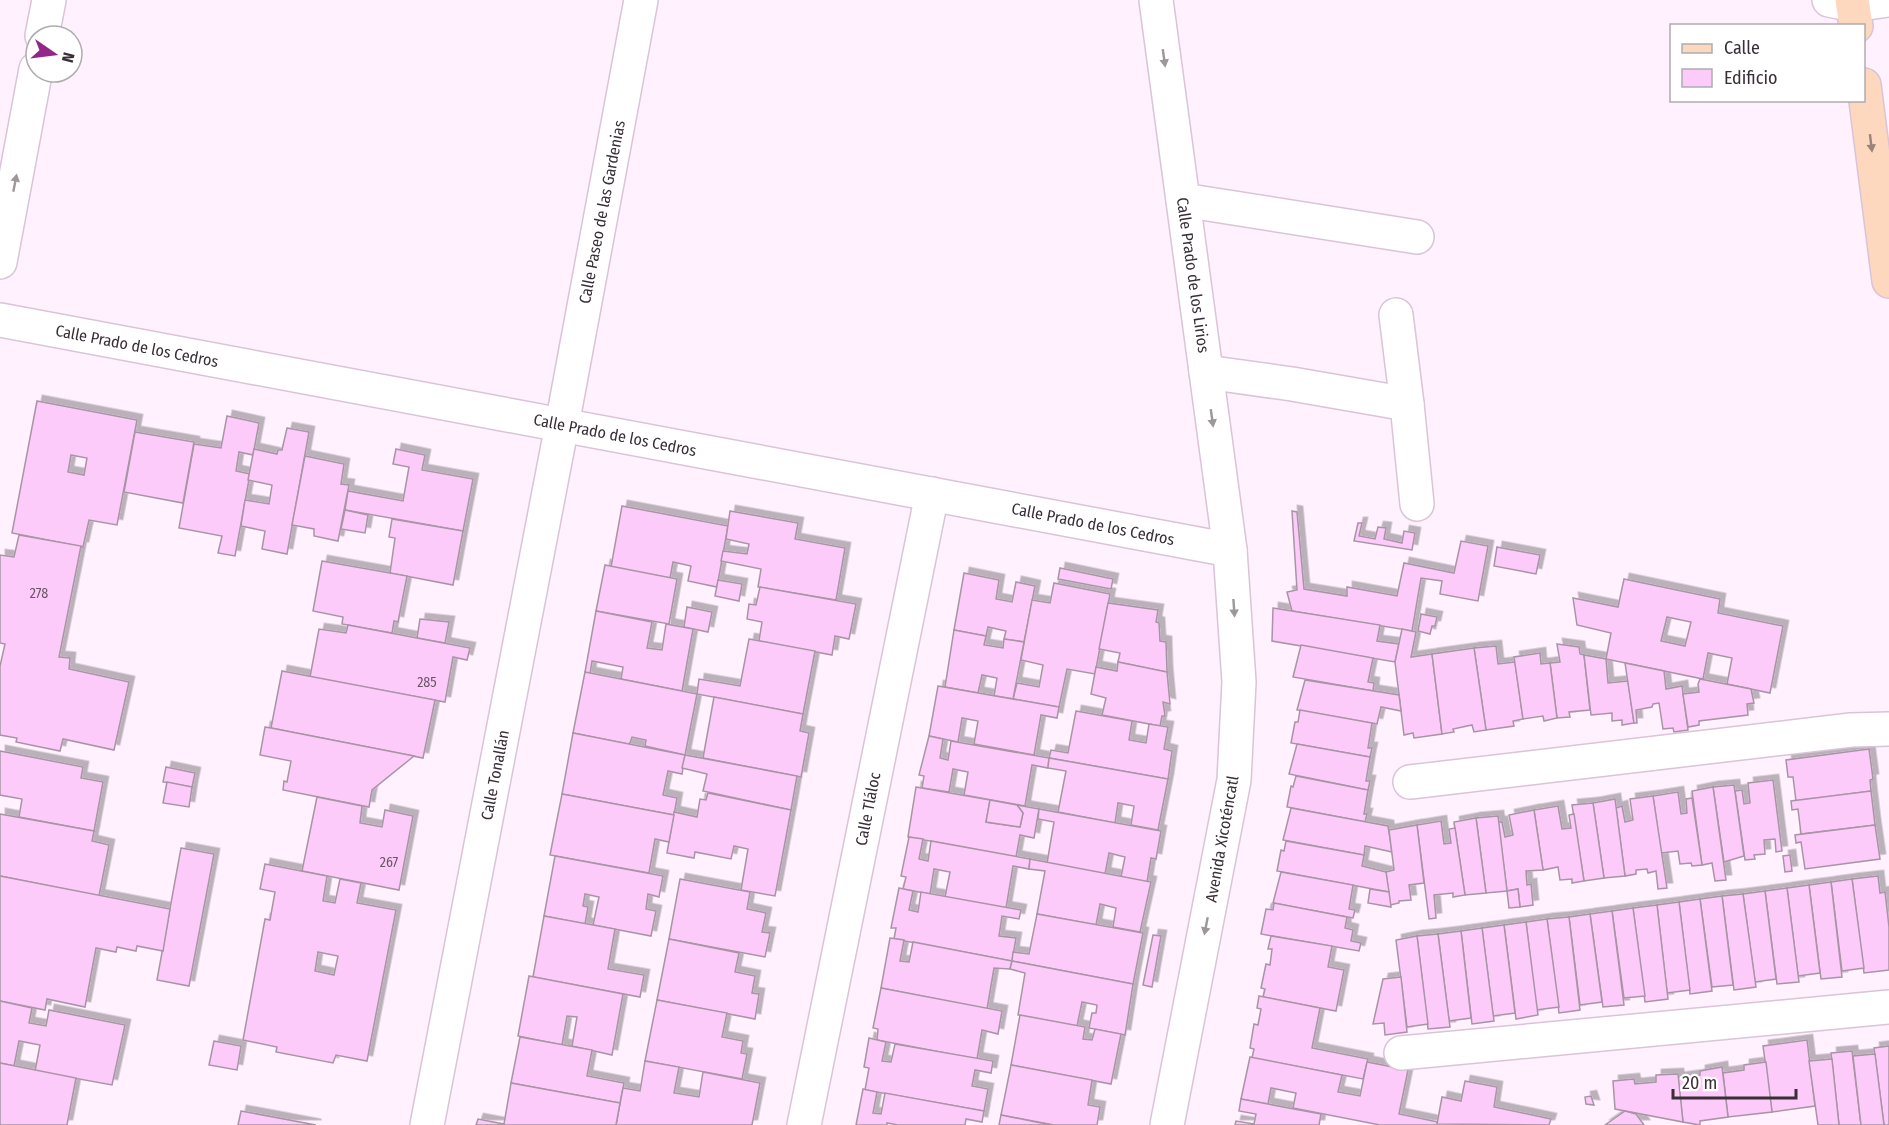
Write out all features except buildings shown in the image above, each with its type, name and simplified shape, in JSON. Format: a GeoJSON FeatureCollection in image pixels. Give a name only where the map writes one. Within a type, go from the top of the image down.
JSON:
{"type":"FeatureCollection","features":[{"type":"Feature","properties":{"kind":"street"},"geometry":{"type":"LineString","coordinates":[[44,24],[49,0]]}},
{"type":"Feature","properties":{"kind":"street","name":"Calle Paseo de las Gardenias"},"geometry":{"type":"LineString","coordinates":[[562,425],[641,0]]}},
{"type":"Feature","properties":{"kind":"street","name":"Calle Prado de los Lirios"},"geometry":{"type":"LineString","coordinates":[[1156,0],[1230,550]]}},
{"type":"Feature","properties":{"kind":"street"},"geometry":{"type":"LineString","coordinates":[[1848,8],[1888,0]]}},
{"type":"Feature","properties":{"kind":"street"},"geometry":{"type":"LineString","coordinates":[[0,262],[33,84]]}},
{"type":"Feature","properties":{"kind":"street"},"geometry":{"type":"LineString","coordinates":[[1865,100],[1889,281]]}},
{"type":"Feature","properties":{"kind":"street"},"geometry":{"type":"LineString","coordinates":[[1183,200],[1418,237]]}},
{"type":"Feature","properties":{"kind":"street"},"geometry":{"type":"LineString","coordinates":[[1396,315],[1417,504]]}},
{"type":"Feature","properties":{"kind":"street","name":"Calle Prado de los Cedros"},"geometry":{"type":"LineString","coordinates":[[0,320],[1230,550]]}},
{"type":"Feature","properties":{"kind":"street"},"geometry":{"type":"LineString","coordinates":[[1206,372],[1407,404]]}},
{"type":"Feature","properties":{"kind":"street","name":"Calle Tonallán"},"geometry":{"type":"LineString","coordinates":[[427,1125],[562,425]]}},
{"type":"Feature","properties":{"kind":"street","name":"Calle Tláloc"},"geometry":{"type":"LineString","coordinates":[[804,1125],[932,494]]}},
{"type":"Feature","properties":{"kind":"street","name":"Avenida Xicoténcatl"},"geometry":{"type":"LineString","coordinates":[[1167,1125],[1234,780],[1239,682],[1230,550]]}},
{"type":"Feature","properties":{"kind":"street"},"geometry":{"type":"LineString","coordinates":[[1410,782],[1851,730],[1889,729]]}},
{"type":"Feature","properties":{"kind":"street"},"geometry":{"type":"LineString","coordinates":[[1401,1053],[1889,1007]]}}]}
